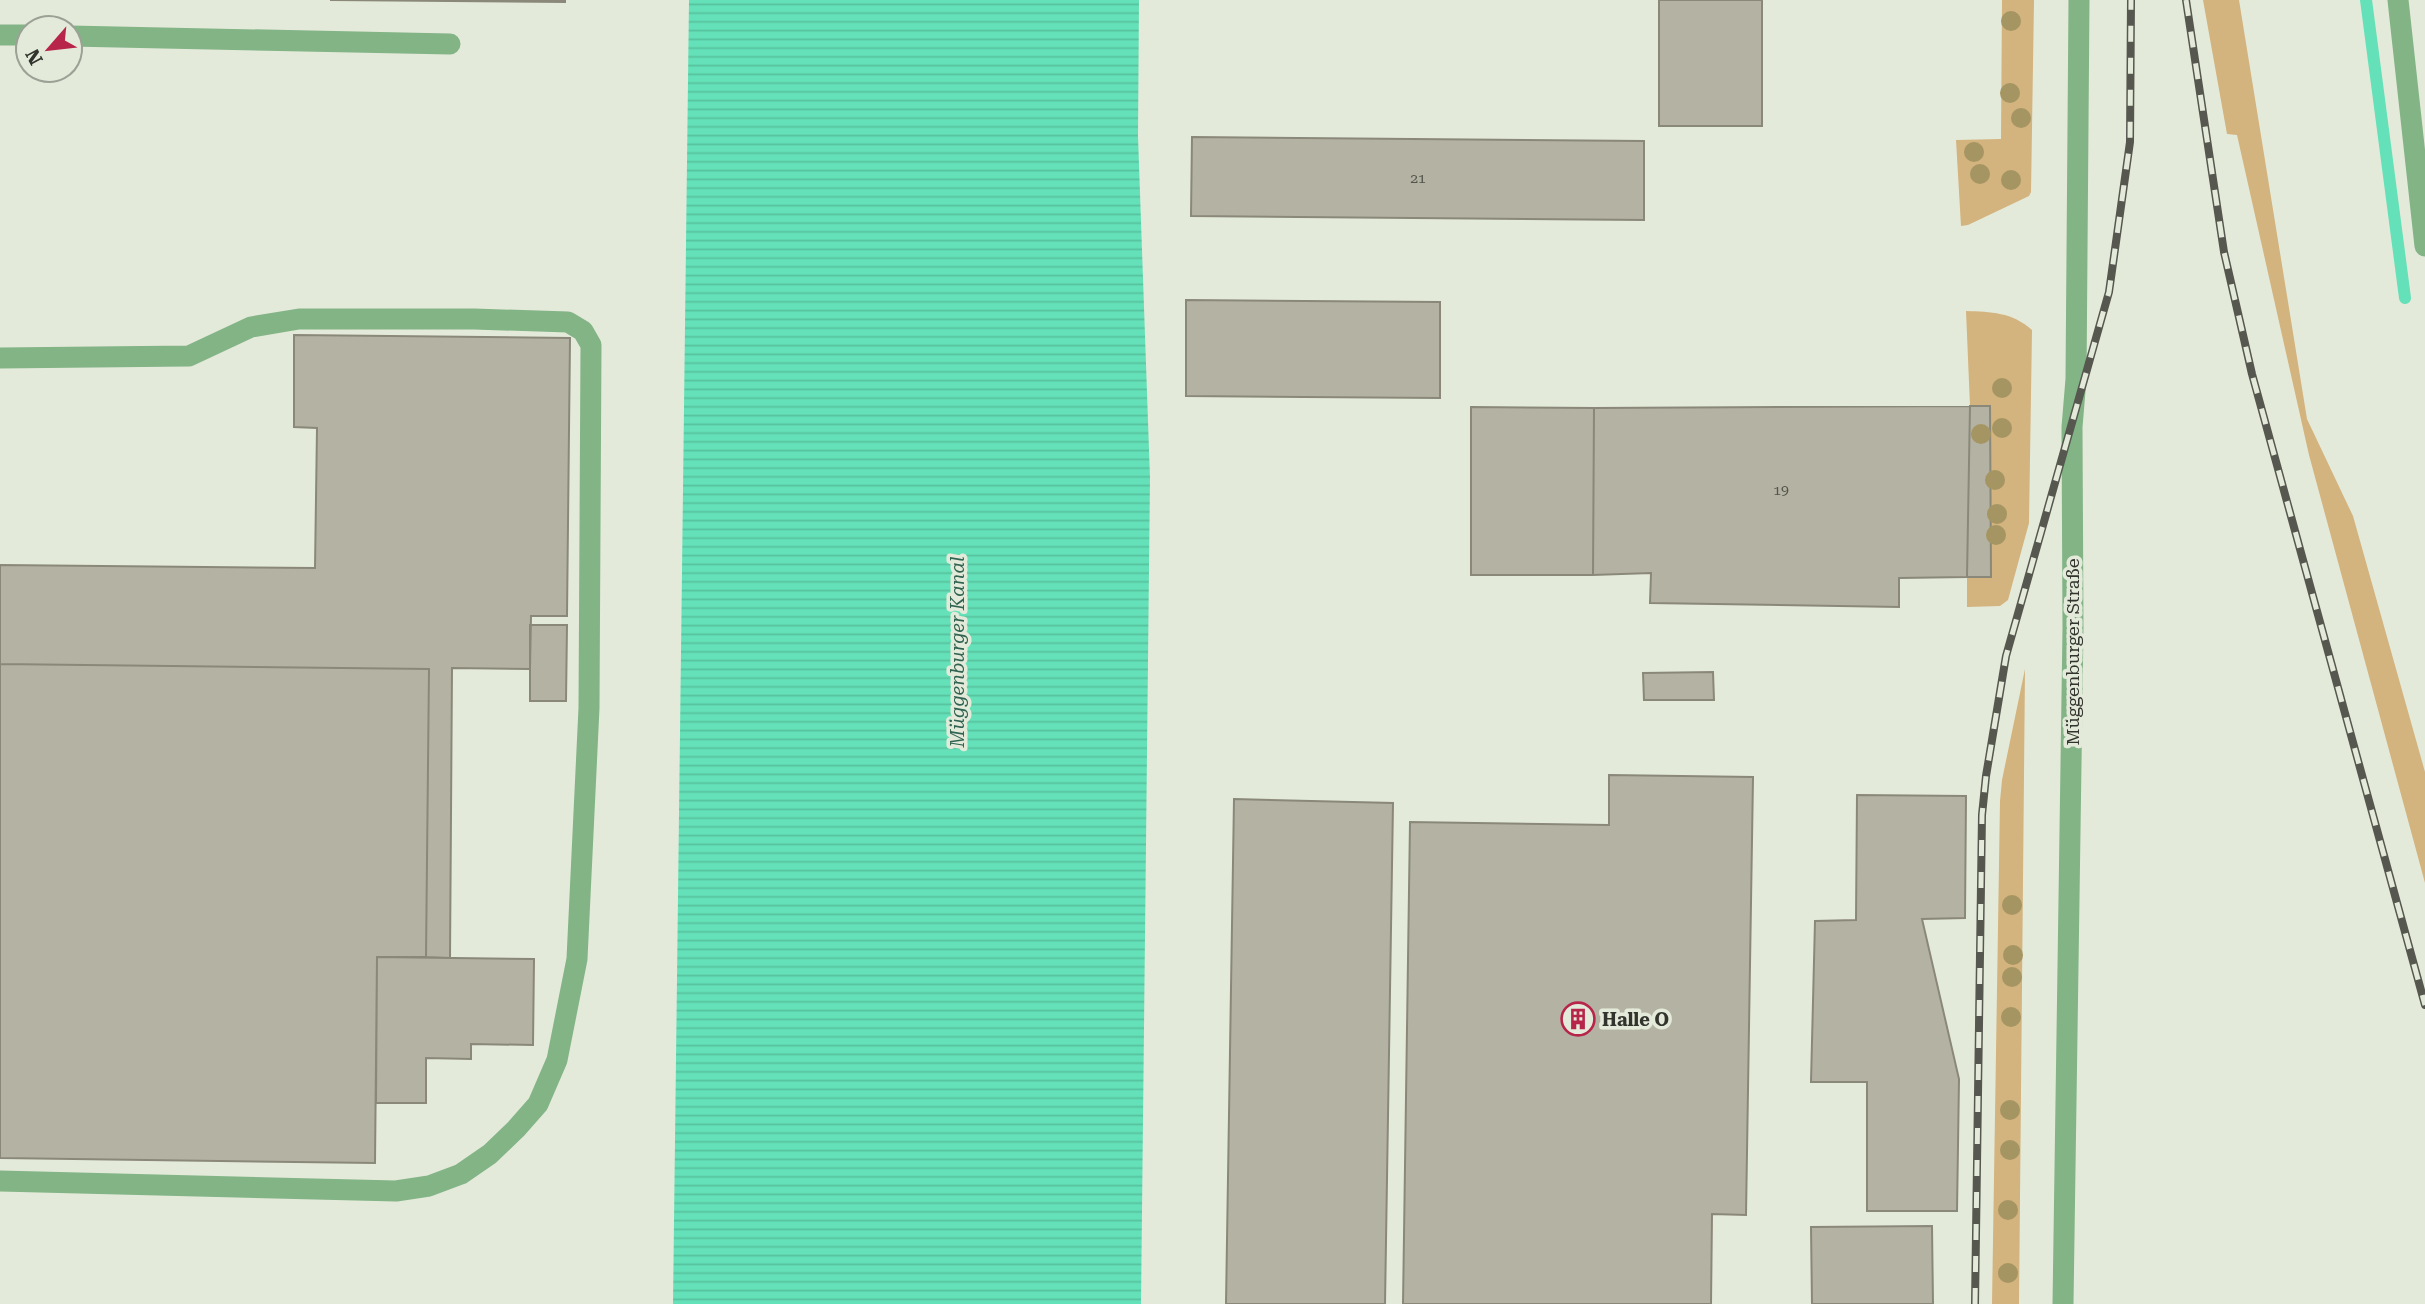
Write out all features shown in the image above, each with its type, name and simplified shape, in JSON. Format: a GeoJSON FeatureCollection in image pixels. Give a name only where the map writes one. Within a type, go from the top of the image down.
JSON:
{"type":"FeatureCollection","features":[{"type":"Feature","properties":{"kind":"street","name":"Müggenburger Straße"},"geometry":{"type":"LineString","coordinates":[[2063,1304],[2079,0]]}},
{"type":"Feature","properties":{"kind":"street"},"geometry":{"type":"LineString","coordinates":[[2398,0],[2425,246]]}},
{"type":"Feature","properties":{"kind":"street"},"geometry":{"type":"LineString","coordinates":[[84,36],[450,44]]}},
{"type":"Feature","properties":{"kind":"street"},"geometry":{"type":"LineString","coordinates":[[0,358],[189,356],[251,327],[299,319],[568,322],[583,331],[591,345],[589,708],[577,959],[557,1060],[538,1104],[491,1154],[461,1174],[429,1186],[407,1190],[0,1181]]}},
{"type":"Feature","properties":{"kind":"shaded area"},"geometry":{"type":"Polygon","coordinates":[[[2002,0],[2034,0],[2031,192],[2029,196],[1961,226],[1956,140],[2001,139],[2002,0]]]}},
{"type":"Feature","properties":{"kind":"shaded area"},"geometry":{"type":"Polygon","coordinates":[[[2203,0],[2239,0],[2307,419],[2353,516],[2425,772],[2425,883],[2309,455],[2237,135],[2227,134],[2203,0]]]}},
{"type":"Feature","properties":{"kind":"shaded area"},"geometry":{"type":"Polygon","coordinates":[[[1966,311],[2009,316],[2032,330],[2029,523],[2008,600],[2000,606],[1967,607],[1967,577],[1991,576],[1990,406],[1970,406],[1966,311]]]}},
{"type":"Feature","properties":{"kind":"shaded area"},"geometry":{"type":"Polygon","coordinates":[[[2025,669],[2019,1304],[1992,1304],[2000,801],[2025,669]]]}},
{"type":"Feature","properties":{"kind":"water","name":"Müggenburger Kanal"},"geometry":{"type":"Polygon","coordinates":[[[689,0],[1139,0],[1138,136],[1150,478],[1141,1304],[673,1304],[689,0]]]}},
{"type":"Feature","properties":{"kind":"building"},"geometry":{"type":"Polygon","coordinates":[[[330,0],[565,0],[565,2],[330,0]]]}},
{"type":"Feature","properties":{"kind":"building"},"geometry":{"type":"Polygon","coordinates":[[[1659,0],[1762,0],[1762,126],[1659,126],[1659,0]]]}},
{"type":"Feature","properties":{"kind":"building"},"geometry":{"type":"Polygon","coordinates":[[[1192,137],[1644,141],[1644,220],[1191,216],[1192,137]]]}},
{"type":"Feature","properties":{"kind":"building"},"geometry":{"type":"Polygon","coordinates":[[[1186,300],[1440,302],[1440,398],[1186,396],[1186,300]]]}},
{"type":"Feature","properties":{"kind":"building"},"geometry":{"type":"Polygon","coordinates":[[[294,335],[570,338],[567,616],[531,616],[530,669],[452,668],[450,958],[426,957],[429,669],[0,664],[0,565],[315,568],[317,428],[294,427],[294,335]]]}},
{"type":"Feature","properties":{"kind":"building"},"geometry":{"type":"Polygon","coordinates":[[[1970,406],[1967,577],[1899,578],[1899,607],[1650,603],[1651,573],[1593,575],[1594,408],[1970,406]]]}},
{"type":"Feature","properties":{"kind":"building"},"geometry":{"type":"Polygon","coordinates":[[[1970,406],[1990,406],[1991,577],[1967,577],[1970,406]]]}},
{"type":"Feature","properties":{"kind":"building"},"geometry":{"type":"Polygon","coordinates":[[[1471,407],[1594,408],[1593,575],[1471,575],[1471,407]]]}},
{"type":"Feature","properties":{"kind":"building"},"geometry":{"type":"Polygon","coordinates":[[[530,625],[567,625],[566,701],[530,701],[530,625]]]}},
{"type":"Feature","properties":{"kind":"building"},"geometry":{"type":"Polygon","coordinates":[[[0,664],[429,669],[426,957],[377,957],[375,1163],[0,1158],[0,664]]]}},
{"type":"Feature","properties":{"kind":"building"},"geometry":{"type":"Polygon","coordinates":[[[1713,672],[1714,700],[1644,700],[1643,673],[1713,672]]]}},
{"type":"Feature","properties":{"kind":"building","name":"Halle O"},"geometry":{"type":"Polygon","coordinates":[[[1609,775],[1753,777],[1746,1215],[1712,1214],[1711,1304],[1403,1304],[1410,822],[1609,825],[1609,775]]]}},
{"type":"Feature","properties":{"kind":"building"},"geometry":{"type":"Polygon","coordinates":[[[1857,795],[1966,796],[1965,918],[1922,919],[1959,1079],[1957,1211],[1867,1211],[1867,1082],[1811,1082],[1815,921],[1856,920],[1857,795]]]}},
{"type":"Feature","properties":{"kind":"building"},"geometry":{"type":"Polygon","coordinates":[[[1234,799],[1393,803],[1385,1304],[1226,1304],[1234,799]]]}},
{"type":"Feature","properties":{"kind":"building"},"geometry":{"type":"Polygon","coordinates":[[[377,957],[534,959],[533,1045],[471,1044],[471,1059],[426,1058],[426,1103],[376,1103],[377,957]]]}},
{"type":"Feature","properties":{"kind":"building"},"geometry":{"type":"Polygon","coordinates":[[[1932,1226],[1933,1304],[1812,1304],[1811,1227],[1932,1226]]]}},
{"type":"Feature","properties":{"kind":"waterway"},"geometry":{"type":"LineString","coordinates":[[2366,0],[2405,298]]}},
{"type":"Feature","properties":{"kind":"railway"},"geometry":{"type":"LineString","coordinates":[[1975,1304],[1982,815],[1986,776],[2006,656],[2109,292],[2130,142],[2131,0]]}},
{"type":"Feature","properties":{"kind":"railway"},"geometry":{"type":"LineString","coordinates":[[2186,0],[2224,252],[2252,374],[2425,1005]]}},
{"type":"Feature","properties":{"kind":"place","name":"Halle O"},"geometry":{"type":"Point","coordinates":[1578,1019]}}]}
